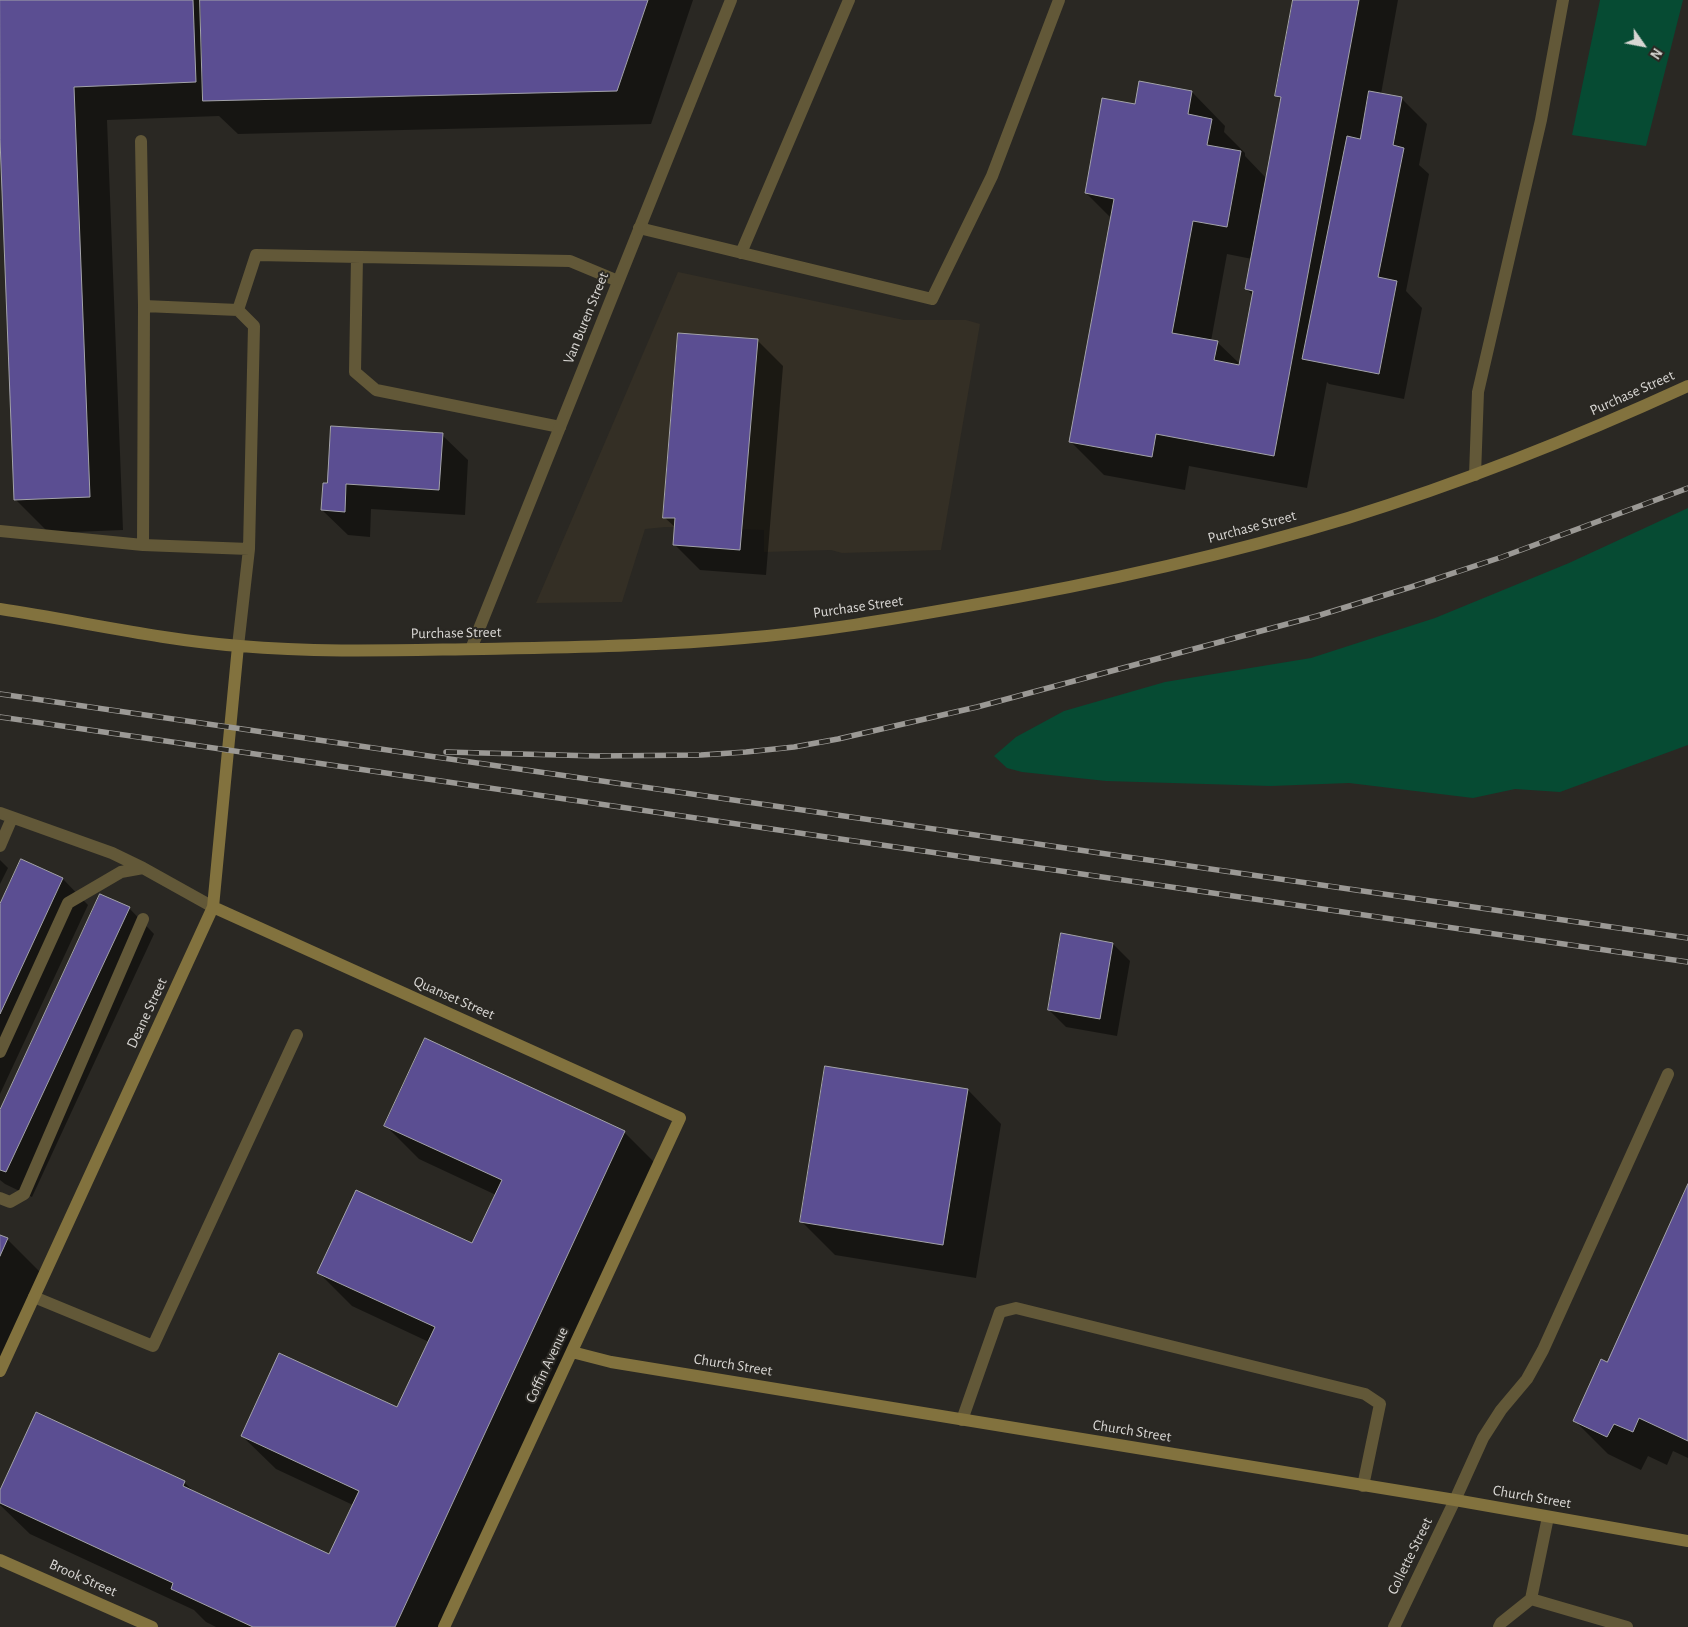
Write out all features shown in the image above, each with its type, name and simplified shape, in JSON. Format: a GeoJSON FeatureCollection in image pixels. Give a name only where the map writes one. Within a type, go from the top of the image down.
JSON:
{"type":"FeatureCollection","features":[{"type":"Feature","properties":{"kind":"main road","name":"Purchase Street"},"geometry":{"type":"LineString","coordinates":[[0,609],[160,636],[238,646],[316,650],[471,649],[645,644],[746,638],[830,628],[914,616],[1088,584],[1176,564],[1346,518],[1475,475],[1574,436],[1688,386]]}},
{"type":"Feature","properties":{"kind":"main road","name":"Deane Street"},"geometry":{"type":"LineString","coordinates":[[0,1370],[213,907],[238,646]]}},
{"type":"Feature","properties":{"kind":"main road","name":"Quanset Street"},"geometry":{"type":"LineString","coordinates":[[213,907],[680,1118]]}},
{"type":"Feature","properties":{"kind":"main road","name":"Coffin Avenue"},"geometry":{"type":"LineString","coordinates":[[444,1627],[680,1118]]}},
{"type":"Feature","properties":{"kind":"main road","name":"Church Street"},"geometry":{"type":"LineString","coordinates":[[572,1352],[611,1362],[1455,1500],[1688,1541]]}},
{"type":"Feature","properties":{"kind":"main road","name":"Brook Street"},"geometry":{"type":"LineString","coordinates":[[0,1560],[152,1627]]}},
{"type":"Feature","properties":{"kind":"street","name":"Van Buren Street"},"geometry":{"type":"LineString","coordinates":[[471,649],[731,0]]}},
{"type":"Feature","properties":{"kind":"street"},"geometry":{"type":"LineString","coordinates":[[741,253],[849,0]]}},
{"type":"Feature","properties":{"kind":"street"},"geometry":{"type":"LineString","coordinates":[[639,228],[932,299],[992,176],[1059,0]]}},
{"type":"Feature","properties":{"kind":"street"},"geometry":{"type":"LineString","coordinates":[[1475,475],[1478,392],[1541,120],[1564,0]]}},
{"type":"Feature","properties":{"kind":"street"},"geometry":{"type":"LineString","coordinates":[[141,141],[144,306],[143,545]]}},
{"type":"Feature","properties":{"kind":"street"},"geometry":{"type":"LineString","coordinates":[[238,310],[256,255],[570,261],[618,281]]}},
{"type":"Feature","properties":{"kind":"street"},"geometry":{"type":"LineString","coordinates":[[357,257],[355,372],[376,390],[560,427]]}},
{"type":"Feature","properties":{"kind":"street"},"geometry":{"type":"LineString","coordinates":[[144,306],[238,310],[254,326],[250,549],[238,646]]}},
{"type":"Feature","properties":{"kind":"street"},"geometry":{"type":"LineString","coordinates":[[0,531],[143,545],[250,549]]}},
{"type":"Feature","properties":{"kind":"street"},"geometry":{"type":"LineString","coordinates":[[0,846],[6,815],[112,853],[213,907]]}},
{"type":"Feature","properties":{"kind":"street"},"geometry":{"type":"LineString","coordinates":[[0,1052],[68,903],[121,872],[143,868]]}},
{"type":"Feature","properties":{"kind":"street"},"geometry":{"type":"LineString","coordinates":[[0,1198],[10,1202],[24,1194],[143,919]]}},
{"type":"Feature","properties":{"kind":"street"},"geometry":{"type":"LineString","coordinates":[[34,1297],[153,1346],[297,1035]]}},
{"type":"Feature","properties":{"kind":"street","name":"Collette Street"},"geometry":{"type":"LineString","coordinates":[[1394,1627],[1483,1438],[1490,1425],[1527,1378],[1539,1357],[1668,1074]]}},
{"type":"Feature","properties":{"kind":"street"},"geometry":{"type":"LineString","coordinates":[[962,1420],[1000,1312],[1016,1308],[1365,1394],[1380,1404],[1363,1486]]}},
{"type":"Feature","properties":{"kind":"street"},"geometry":{"type":"LineString","coordinates":[[1499,1627],[1501,1623],[1531,1598],[1548,1517]]}},
{"type":"Feature","properties":{"kind":"street"},"geometry":{"type":"LineString","coordinates":[[1531,1598],[1627,1627]]}},
{"type":"Feature","properties":{"kind":"shaded area"},"geometry":{"type":"Polygon","coordinates":[[[678,272],[904,320],[966,320],[980,324],[941,550],[842,553],[831,550],[764,552],[764,530],[665,527],[645,529],[622,602],[536,603],[678,272]]]}},
{"type":"Feature","properties":{"kind":"green space"},"geometry":{"type":"Polygon","coordinates":[[[1600,0],[1683,0],[1646,146],[1572,135],[1600,0]]]}},
{"type":"Feature","properties":{"kind":"green space"},"geometry":{"type":"Polygon","coordinates":[[[1688,508],[1688,745],[1560,792],[1515,789],[1473,798],[1349,783],[1271,786],[1106,781],[1022,772],[1007,768],[994,756],[1016,737],[1064,711],[1165,682],[1311,658],[1435,618],[1569,563],[1688,508]]]}},
{"type":"Feature","properties":{"kind":"building"},"geometry":{"type":"Polygon","coordinates":[[[0,0],[193,0],[196,82],[74,87],[90,497],[14,500],[0,140],[0,0]]]}},
{"type":"Feature","properties":{"kind":"building"},"geometry":{"type":"Polygon","coordinates":[[[200,0],[648,0],[617,91],[203,101],[200,0]]]}},
{"type":"Feature","properties":{"kind":"building"},"geometry":{"type":"Polygon","coordinates":[[[1293,0],[1359,0],[1274,456],[1156,434],[1152,457],[1069,442],[1114,199],[1085,193],[1102,98],[1135,104],[1139,81],[1192,91],[1188,114],[1212,119],[1207,145],[1241,151],[1227,227],[1193,221],[1172,333],[1218,341],[1214,360],[1239,365],[1253,291],[1245,289],[1281,97],[1275,96],[1293,0]]]}},
{"type":"Feature","properties":{"kind":"building"},"geometry":{"type":"Polygon","coordinates":[[[1369,91],[1402,97],[1393,145],[1404,148],[1378,277],[1397,281],[1379,374],[1302,359],[1347,136],[1360,139],[1369,91]]]}},
{"type":"Feature","properties":{"kind":"building"},"geometry":{"type":"Polygon","coordinates":[[[678,333],[758,339],[740,550],[673,545],[675,518],[663,518],[678,333]]]}},
{"type":"Feature","properties":{"kind":"building"},"geometry":{"type":"Polygon","coordinates":[[[331,426],[443,433],[439,490],[346,484],[345,512],[321,510],[323,483],[327,483],[331,426]]]}},
{"type":"Feature","properties":{"kind":"building"},"geometry":{"type":"Polygon","coordinates":[[[21,859],[63,878],[0,1014],[0,904],[21,859]]]}},
{"type":"Feature","properties":{"kind":"building"},"geometry":{"type":"Polygon","coordinates":[[[100,894],[130,907],[6,1172],[0,1170],[0,1110],[100,894]]]}},
{"type":"Feature","properties":{"kind":"building"},"geometry":{"type":"Polygon","coordinates":[[[1061,933],[1113,943],[1100,1019],[1048,1010],[1061,933]]]}},
{"type":"Feature","properties":{"kind":"building"},"geometry":{"type":"Polygon","coordinates":[[[425,1038],[625,1131],[395,1627],[253,1627],[171,1589],[173,1583],[0,1503],[0,1490],[36,1412],[185,1481],[183,1486],[329,1554],[359,1491],[241,1436],[279,1353],[397,1407],[435,1327],[317,1273],[356,1190],[472,1243],[502,1180],[384,1126],[425,1038]]]}},
{"type":"Feature","properties":{"kind":"building"},"geometry":{"type":"Polygon","coordinates":[[[825,1066],[968,1089],[943,1245],[800,1222],[825,1066]]]}},
{"type":"Feature","properties":{"kind":"building"},"geometry":{"type":"Polygon","coordinates":[[[1688,1184],[1688,1441],[1639,1418],[1633,1432],[1614,1424],[1607,1437],[1573,1421],[1601,1359],[1607,1362],[1688,1184]]]}},
{"type":"Feature","properties":{"kind":"building"},"geometry":{"type":"Polygon","coordinates":[[[0,1235],[8,1238],[0,1256],[0,1235]]]}},
{"type":"Feature","properties":{"kind":"railway"},"geometry":{"type":"LineString","coordinates":[[446,752],[596,756],[701,755],[794,747],[838,739],[977,707],[1317,616],[1502,557],[1688,488]]}},
{"type":"Feature","properties":{"kind":"railway"},"geometry":{"type":"LineString","coordinates":[[0,694],[1688,938]]}},
{"type":"Feature","properties":{"kind":"railway"},"geometry":{"type":"LineString","coordinates":[[0,717],[1688,962]]}}]}
